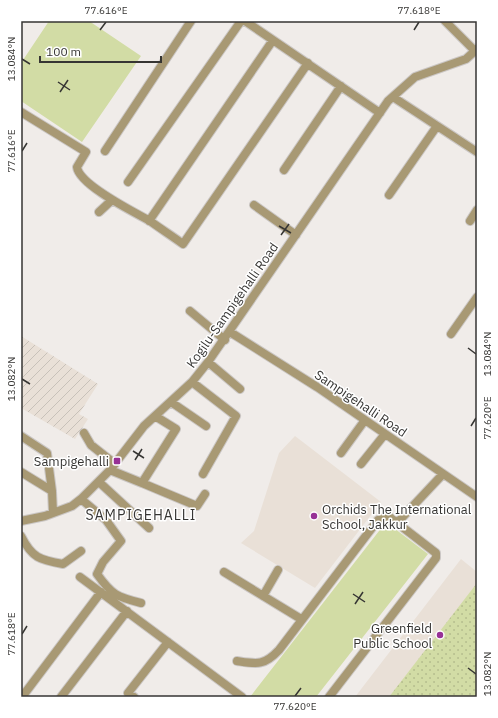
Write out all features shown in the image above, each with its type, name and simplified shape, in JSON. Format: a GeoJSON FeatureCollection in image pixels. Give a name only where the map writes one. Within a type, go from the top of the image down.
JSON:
{"type":"FeatureCollection","features":[{"type":"Feature","properties":{"kind":"street"},"geometry":{"type":"LineString","coordinates":[[105,151],[191,21]]}},
{"type":"Feature","properties":{"kind":"street"},"geometry":{"type":"LineString","coordinates":[[128,182],[241,21]]}},
{"type":"Feature","properties":{"kind":"street"},"geometry":{"type":"LineString","coordinates":[[245,21],[380,113]]}},
{"type":"Feature","properties":{"kind":"street"},"geometry":{"type":"LineString","coordinates":[[445,21],[476,50]]}},
{"type":"Feature","properties":{"kind":"street"},"geometry":{"type":"LineString","coordinates":[[148,221],[273,40]]}},
{"type":"Feature","properties":{"kind":"street","name":"Kogilu-Sampigehalli Road"},"geometry":{"type":"LineString","coordinates":[[21,521],[45,516],[72,506],[99,482],[144,426],[192,382],[225,340],[380,113],[393,97],[415,77],[466,59],[476,50]]}},
{"type":"Feature","properties":{"kind":"street"},"geometry":{"type":"LineString","coordinates":[[21,112],[86,152],[77,167],[78,172],[112,200],[183,244],[308,63]]}},
{"type":"Feature","properties":{"kind":"street"},"geometry":{"type":"LineString","coordinates":[[284,170],[341,86]]}},
{"type":"Feature","properties":{"kind":"street"},"geometry":{"type":"LineString","coordinates":[[393,97],[477,152]]}},
{"type":"Feature","properties":{"kind":"street"},"geometry":{"type":"LineString","coordinates":[[389,195],[437,126]]}},
{"type":"Feature","properties":{"kind":"street"},"geometry":{"type":"LineString","coordinates":[[99,212],[112,200]]}},
{"type":"Feature","properties":{"kind":"street"},"geometry":{"type":"LineString","coordinates":[[254,205],[296,235]]}},
{"type":"Feature","properties":{"kind":"street"},"geometry":{"type":"LineString","coordinates":[[470,221],[477,210]]}},
{"type":"Feature","properties":{"kind":"street"},"geometry":{"type":"LineString","coordinates":[[451,334],[477,297]]}},
{"type":"Feature","properties":{"kind":"street"},"geometry":{"type":"LineString","coordinates":[[190,311],[225,340]]}},
{"type":"Feature","properties":{"kind":"street","name":"Sampigehalli Road"},"geometry":{"type":"LineString","coordinates":[[230,332],[317,387],[477,497]]}},
{"type":"Feature","properties":{"kind":"street"},"geometry":{"type":"LineString","coordinates":[[208,362],[240,389]]}},
{"type":"Feature","properties":{"kind":"street"},"geometry":{"type":"LineString","coordinates":[[192,382],[236,416],[203,474]]}},
{"type":"Feature","properties":{"kind":"street"},"geometry":{"type":"LineString","coordinates":[[171,402],[206,426]]}},
{"type":"Feature","properties":{"kind":"street"},"geometry":{"type":"LineString","coordinates":[[142,483],[176,429],[156,416]]}},
{"type":"Feature","properties":{"kind":"street"},"geometry":{"type":"LineString","coordinates":[[341,453],[365,420]]}},
{"type":"Feature","properties":{"kind":"street"},"geometry":{"type":"LineString","coordinates":[[84,433],[91,445],[112,467],[142,483],[197,506],[205,494]]}},
{"type":"Feature","properties":{"kind":"street"},"geometry":{"type":"LineString","coordinates":[[361,464],[385,434]]}},
{"type":"Feature","properties":{"kind":"street"},"geometry":{"type":"LineString","coordinates":[[21,436],[47,454],[52,491],[53,513]]}},
{"type":"Feature","properties":{"kind":"street"},"geometry":{"type":"LineString","coordinates":[[21,472],[52,491]]}},
{"type":"Feature","properties":{"kind":"street"},"geometry":{"type":"LineString","coordinates":[[397,523],[443,474]]}},
{"type":"Feature","properties":{"kind":"street"},"geometry":{"type":"LineString","coordinates":[[99,482],[149,528]]}},
{"type":"Feature","properties":{"kind":"street"},"geometry":{"type":"LineString","coordinates":[[81,499],[106,520],[121,541],[103,562],[97,574],[108,590],[122,598],[141,603]]}},
{"type":"Feature","properties":{"kind":"street"},"geometry":{"type":"LineString","coordinates":[[237,661],[259,664],[270,660],[378,520],[388,516],[436,553],[436,558],[329,697]]}},
{"type":"Feature","properties":{"kind":"street"},"geometry":{"type":"LineString","coordinates":[[21,536],[27,547],[41,560],[63,564],[81,551]]}},
{"type":"Feature","properties":{"kind":"street"},"geometry":{"type":"LineString","coordinates":[[263,596],[278,570]]}},
{"type":"Feature","properties":{"kind":"street"},"geometry":{"type":"LineString","coordinates":[[224,572],[301,619]]}},
{"type":"Feature","properties":{"kind":"street"},"geometry":{"type":"LineString","coordinates":[[80,577],[242,697]]}},
{"type":"Feature","properties":{"kind":"street"},"geometry":{"type":"LineString","coordinates":[[22,697],[101,592]]}},
{"type":"Feature","properties":{"kind":"street"},"geometry":{"type":"LineString","coordinates":[[61,697],[127,611]]}},
{"type":"Feature","properties":{"kind":"street"},"geometry":{"type":"LineString","coordinates":[[134,697],[128,693],[168,642]]}},
{"type":"Feature","properties":{"kind":"shaded area"},"geometry":{"type":"Polygon","coordinates":[[[21,336],[98,384],[79,414],[88,419],[75,439],[21,408],[21,336]]]}},
{"type":"Feature","properties":{"kind":"shaded area","name":"Orchids The International School, Jakkur"},"geometry":{"type":"Polygon","coordinates":[[[295,436],[381,502],[315,588],[241,543],[254,531],[279,453],[295,436]]]}},
{"type":"Feature","properties":{"kind":"shaded area","name":"Greenfield Public School"},"geometry":{"type":"Polygon","coordinates":[[[461,559],[477,572],[477,697],[355,697],[461,559]]]}},
{"type":"Feature","properties":{"kind":"green space"},"geometry":{"type":"Polygon","coordinates":[[[49,21],[89,21],[141,56],[82,142],[21,101],[21,63],[49,21]]]}},
{"type":"Feature","properties":{"kind":"green space"},"geometry":{"type":"Polygon","coordinates":[[[386,522],[428,554],[316,697],[250,697],[386,522]]]}},
{"type":"Feature","properties":{"kind":"green space"},"geometry":{"type":"Polygon","coordinates":[[[477,583],[477,697],[389,697],[477,583]]]}},
{"type":"Feature","properties":{"kind":"place","name":"Sampigehalli"},"geometry":{"type":"Point","coordinates":[117,461]}},
{"type":"Feature","properties":{"kind":"place","name":"Orchids The International School, Jakkur"},"geometry":{"type":"Point","coordinates":[314,516]}},
{"type":"Feature","properties":{"kind":"place","name":"Greenfield Public School"},"geometry":{"type":"Point","coordinates":[440,635]}},
{"type":"Feature","properties":{"kind":"district","name":"SAMPIGEHALLI"},"geometry":{"type":"Point","coordinates":[141,515]}}]}
